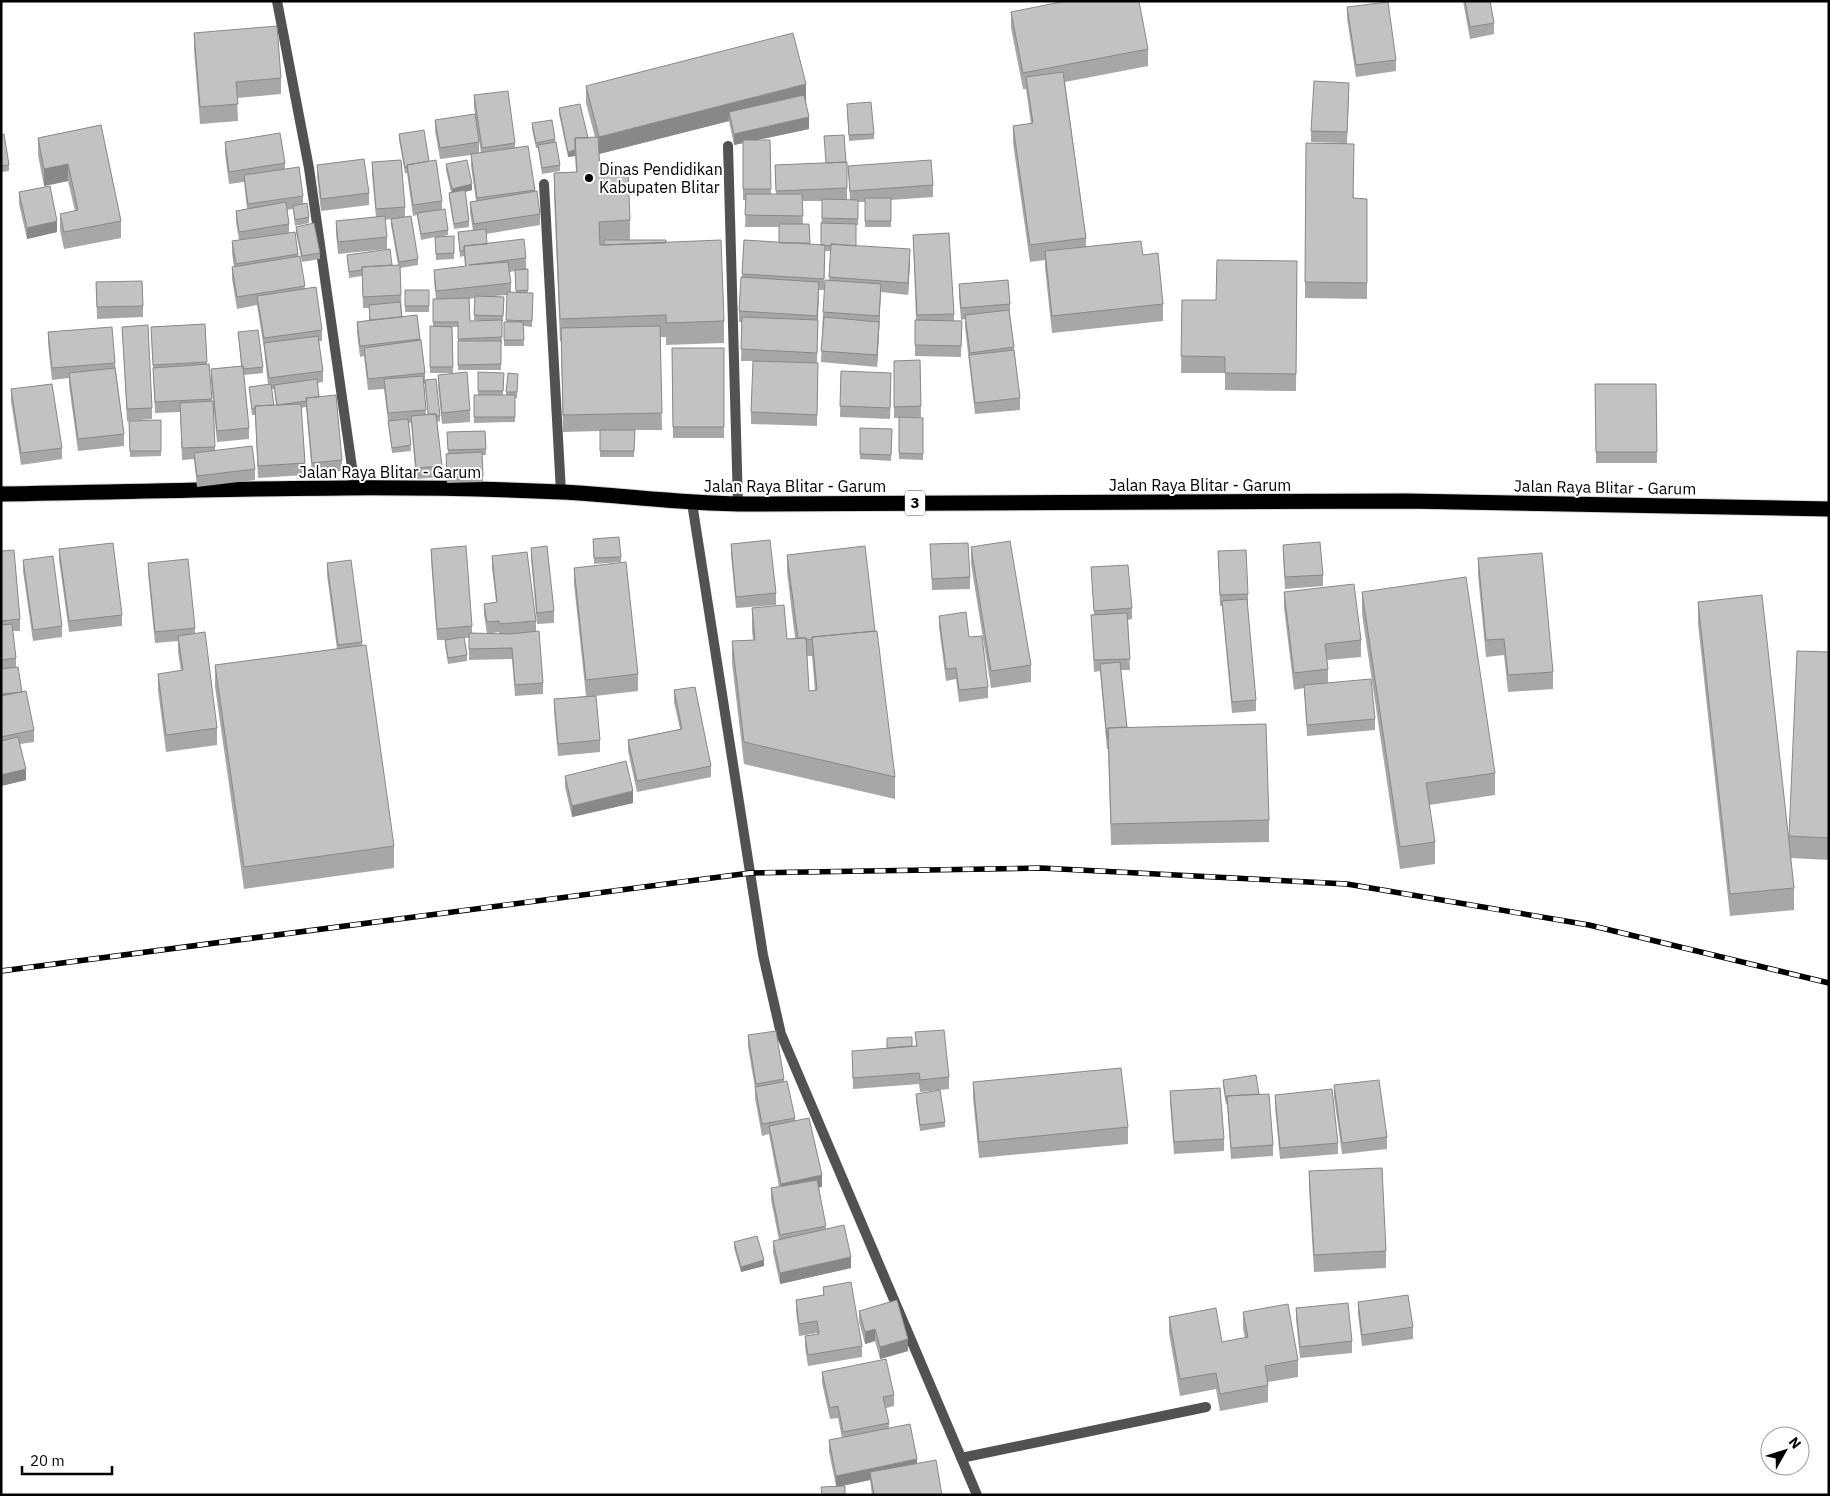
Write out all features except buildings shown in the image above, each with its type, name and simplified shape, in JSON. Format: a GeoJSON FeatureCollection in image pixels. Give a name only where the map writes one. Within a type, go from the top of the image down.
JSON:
{"type":"FeatureCollection","features":[{"type":"Feature","properties":{"kind":"highway","name":"Jalan Raya Blitar - Garum"},"geometry":{"type":"LineString","coordinates":[[1,494],[355,488],[561,492],[692,503],[738,504],[1407,501],[1829,509]]}},
{"type":"Feature","properties":{"kind":"street"},"geometry":{"type":"LineString","coordinates":[[277,1],[309,168],[355,488]]}},
{"type":"Feature","properties":{"kind":"street"},"geometry":{"type":"LineString","coordinates":[[728,146],[738,504]]}},
{"type":"Feature","properties":{"kind":"street"},"geometry":{"type":"LineString","coordinates":[[544,184],[561,492]]}},
{"type":"Feature","properties":{"kind":"street"},"geometry":{"type":"LineString","coordinates":[[692,503],[763,955],[781,1034],[976,1495]]}},
{"type":"Feature","properties":{"kind":"street"},"geometry":{"type":"LineString","coordinates":[[961,1458],[1206,1407]]}},
{"type":"Feature","properties":{"kind":"railway"},"geometry":{"type":"LineString","coordinates":[[1,971],[750,873],[1041,868],[1347,884],[1589,925],[1829,983]]}},
{"type":"Feature","properties":{"kind":"place","name":"Dinas Pendidikan Kabupaten Blitar"},"geometry":{"type":"Point","coordinates":[589,178]}}]}
